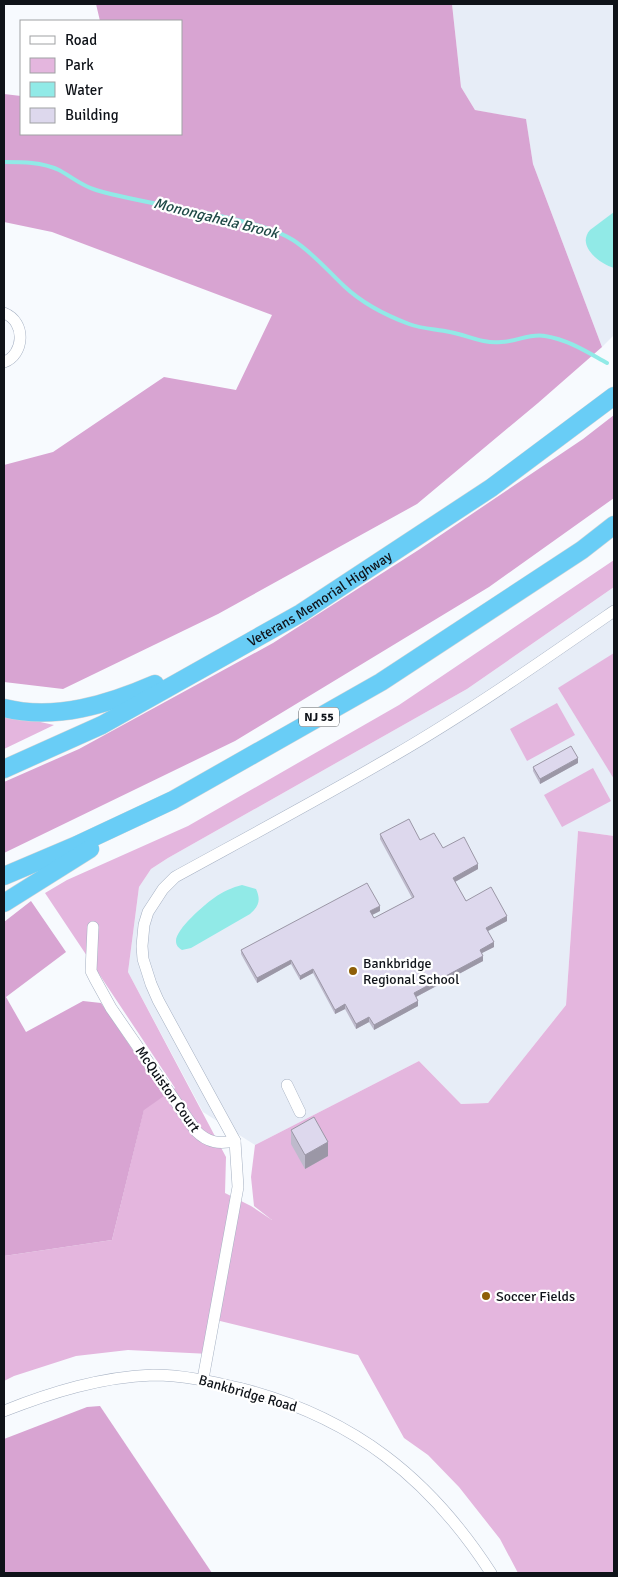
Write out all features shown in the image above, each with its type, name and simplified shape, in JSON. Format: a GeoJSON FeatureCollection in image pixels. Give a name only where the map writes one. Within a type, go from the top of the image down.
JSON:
{"type":"FeatureCollection","features":[{"type":"Feature","properties":{"kind":"highway","name":"Veterans Memorial Highway"},"geometry":{"type":"LineString","coordinates":[[4,769],[102,725],[301,613],[492,488],[614,396]]}},
{"type":"Feature","properties":{"kind":"highway","name":"NJ 55"},"geometry":{"type":"LineString","coordinates":[[4,876],[173,800],[381,682],[582,550],[614,525]]}},
{"type":"Feature","properties":{"kind":"highway"},"geometry":{"type":"LineString","coordinates":[[4,708],[35,712],[84,708],[110,702],[162,682],[178,682]]}},
{"type":"Feature","properties":{"kind":"highway"},"geometry":{"type":"LineString","coordinates":[[4,902],[102,842],[111,829]]}},
{"type":"Feature","properties":{"kind":"street"},"geometry":{"type":"LineString","coordinates":[[4,314],[15,320],[20,327],[20,336],[19,344],[14,353],[9,360],[4,362]]}},
{"type":"Feature","properties":{"kind":"street"},"geometry":{"type":"LineString","coordinates":[[203,1379],[238,1187],[235,1142],[158,1000],[146,970],[142,946],[144,924],[148,912],[163,888],[175,877],[319,798],[434,731],[614,611]]}},
{"type":"Feature","properties":{"kind":"street","name":"McQuiston Court"},"geometry":{"type":"LineString","coordinates":[[92,927],[91,971],[111,1008],[196,1131],[204,1139],[213,1142],[235,1142]]}},
{"type":"Feature","properties":{"kind":"street"},"geometry":{"type":"LineString","coordinates":[[287,1085],[300,1112]]}},
{"type":"Feature","properties":{"kind":"street","name":"Bankbridge Road"},"geometry":{"type":"LineString","coordinates":[[4,1411],[35,1399],[101,1381],[155,1375],[203,1379],[267,1396],[297,1406],[327,1420],[373,1446],[429,1494],[467,1538],[490,1573]]}},
{"type":"Feature","properties":{"kind":"shaded area"},"geometry":{"type":"Polygon","coordinates":[[[96,4],[452,4],[461,87],[475,110],[526,119],[533,164],[602,347],[417,504],[218,614],[63,689],[4,682],[4,465],[53,452],[164,377],[236,390],[272,315],[52,232],[4,222],[4,94],[20,96],[20,135],[182,135],[182,20],[100,20],[96,4]]]}},
{"type":"Feature","properties":{"kind":"shaded area"},"geometry":{"type":"Polygon","coordinates":[[[452,4],[614,4],[614,335],[602,347],[533,164],[526,120],[475,110],[461,87],[452,4]]]}},
{"type":"Feature","properties":{"kind":"shaded area"},"geometry":{"type":"Polygon","coordinates":[[[614,415],[614,498],[489,587],[235,741],[4,853],[4,782],[79,749],[273,643],[420,549],[583,439],[614,415]]]}},
{"type":"Feature","properties":{"kind":"shaded area"},"geometry":{"type":"Polygon","coordinates":[[[614,587],[614,836],[578,831],[566,1005],[488,1103],[461,1104],[419,1061],[255,1145],[203,1112],[128,972],[139,887],[151,869],[467,689],[614,587]]]}},
{"type":"Feature","properties":{"kind":"shaded area"},"geometry":{"type":"Polygon","coordinates":[[[31,901],[66,952],[6,997],[26,1032],[83,1001],[101,1003],[164,1096],[144,1110],[112,1240],[4,1256],[4,922],[31,901]]]}},
{"type":"Feature","properties":{"kind":"shaded area"},"geometry":{"type":"Polygon","coordinates":[[[100,1406],[212,1573],[4,1573],[4,1439],[87,1407],[100,1406]]]}},
{"type":"Feature","properties":{"kind":"green space"},"geometry":{"type":"Polygon","coordinates":[[[614,560],[614,587],[467,689],[151,869],[139,887],[128,972],[226,1157],[225,1193],[251,1206],[272,1220],[254,1206],[251,1177],[255,1145],[419,1061],[461,1104],[488,1103],[566,1005],[578,831],[614,836],[614,1573],[518,1573],[500,1539],[459,1487],[428,1455],[404,1438],[358,1355],[216,1320],[210,1354],[128,1350],[76,1356],[4,1381],[4,1256],[112,1240],[144,1109],[175,1088],[45,893],[67,880],[188,826],[399,705],[614,560]]]}},
{"type":"Feature","properties":{"kind":"green space"},"geometry":{"type":"Polygon","coordinates":[[[614,653],[614,779],[558,688],[614,653]]]}},
{"type":"Feature","properties":{"kind":"green space"},"geometry":{"type":"Polygon","coordinates":[[[557,703],[575,735],[527,761],[510,729],[557,703]]]}},
{"type":"Feature","properties":{"kind":"green space"},"geometry":{"type":"Polygon","coordinates":[[[4,714],[54,725],[4,749],[4,714]]]}},
{"type":"Feature","properties":{"kind":"green space"},"geometry":{"type":"Polygon","coordinates":[[[593,768],[611,801],[562,827],[544,795],[593,768]]]}},
{"type":"Feature","properties":{"kind":"water"},"geometry":{"type":"Polygon","coordinates":[[[614,212],[614,268],[602,263],[592,254],[586,242],[586,236],[590,230],[614,212]]]}},
{"type":"Feature","properties":{"kind":"water"},"geometry":{"type":"Polygon","coordinates":[[[242,885],[256,889],[258,896],[257,905],[250,914],[191,948],[182,950],[177,946],[177,936],[191,918],[217,896],[242,885]]]}},
{"type":"Feature","properties":{"kind":"building"},"geometry":{"type":"Polygon","coordinates":[[[571,746],[578,758],[540,779],[533,767],[571,746]]]}},
{"type":"Feature","properties":{"kind":"building"},"geometry":{"type":"Polygon","coordinates":[[[409,819],[420,840],[434,833],[443,848],[464,837],[478,864],[453,878],[466,901],[491,887],[507,916],[486,928],[494,942],[480,950],[483,956],[414,993],[418,1001],[374,1025],[369,1017],[356,1024],[345,1004],[335,1010],[313,969],[300,976],[291,960],[257,978],[241,950],[367,883],[380,906],[370,911],[374,918],[414,897],[380,834],[409,819]]]}},
{"type":"Feature","properties":{"kind":"building"},"geometry":{"type":"Polygon","coordinates":[[[314,1117],[328,1142],[305,1155],[291,1130],[314,1117]]]}},
{"type":"Feature","properties":{"kind":"waterway","name":"Monongahela Brook"},"geometry":{"type":"LineString","coordinates":[[4,162],[46,165],[96,190],[264,227],[293,240],[307,250],[344,286],[367,304],[414,326],[450,332],[481,341],[494,342],[507,342],[539,335],[545,336],[570,343],[607,363]]}},
{"type":"Feature","properties":{"kind":"place","name":"Bankbridge Regional School"},"geometry":{"type":"Point","coordinates":[353,971]}},
{"type":"Feature","properties":{"kind":"place","name":"Soccer Fields"},"geometry":{"type":"Point","coordinates":[486,1296]}}]}
